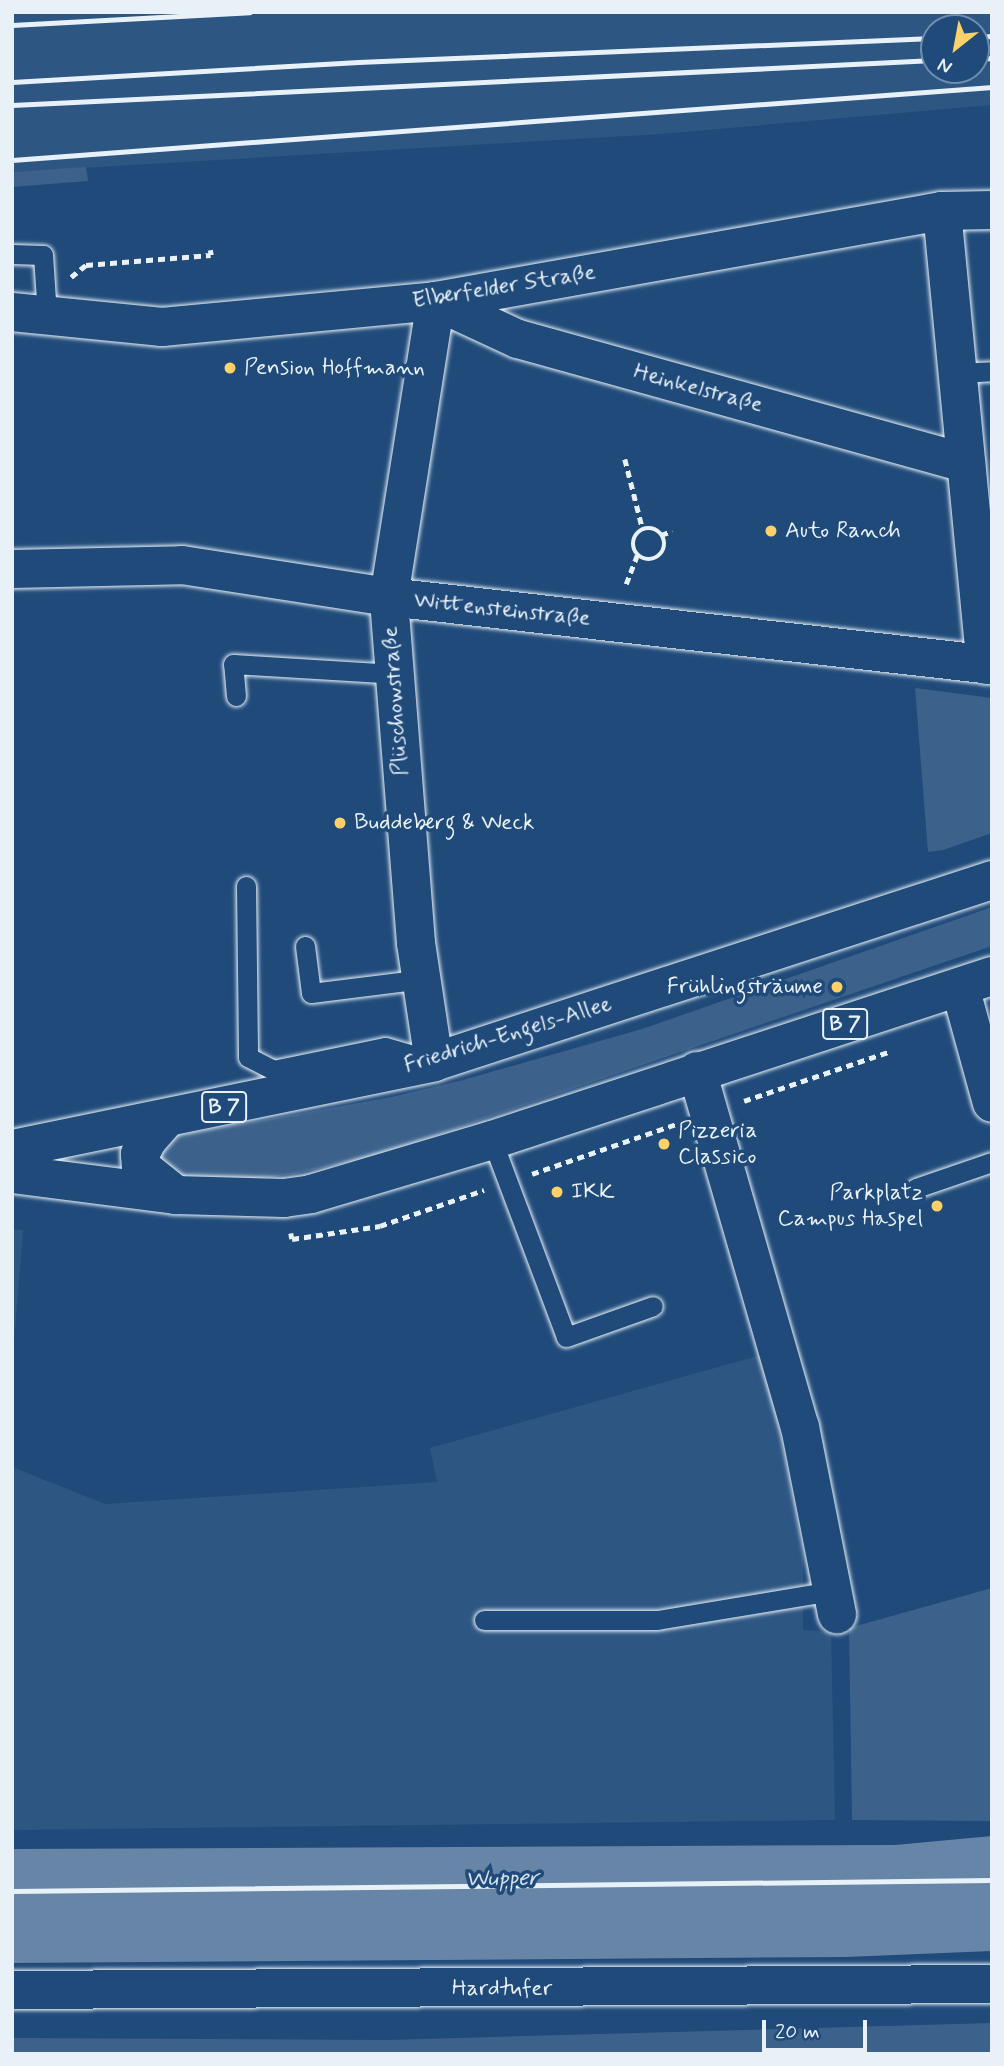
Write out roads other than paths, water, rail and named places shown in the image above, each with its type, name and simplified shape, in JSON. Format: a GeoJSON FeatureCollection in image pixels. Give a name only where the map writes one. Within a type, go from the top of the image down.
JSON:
{"type":"FeatureCollection","features":[{"type":"Feature","properties":{"kind":"street","name":"Elberfelder Straße"},"geometry":{"type":"LineString","coordinates":[[35,308],[162,327],[436,301],[942,211],[992,210]]}},
{"type":"Feature","properties":{"kind":"street"},"geometry":{"type":"LineString","coordinates":[[942,211],[974,372],[966,463],[989,665]]}},
{"type":"Feature","properties":{"kind":"street","name":"Heinkelstraße"},"geometry":{"type":"LineString","coordinates":[[436,301],[518,340],[966,463]]}},
{"type":"Feature","properties":{"kind":"street","name":"Plüschowstraße"},"geometry":{"type":"LineString","coordinates":[[434,1062],[424,979],[416,943],[389,597],[436,301]]}},
{"type":"Feature","properties":{"kind":"street","name":"Wittensteinstraße"},"geometry":{"type":"LineString","coordinates":[[12,569],[182,565],[389,597],[989,665]]}},
{"type":"Feature","properties":{"kind":"street","name":"Friedrich-Engels-Allee"},"geometry":{"type":"LineString","coordinates":[[12,1149],[165,1120],[434,1062],[992,880]]}},
{"type":"Feature","properties":{"kind":"street"},"geometry":{"type":"LineString","coordinates":[[976,982],[992,1103]]}},
{"type":"Feature","properties":{"kind":"street","name":"B 7"},"geometry":{"type":"LineString","coordinates":[[12,1174],[176,1195],[284,1198],[367,1180],[976,982]]}},
{"type":"Feature","properties":{"kind":"street"},"geometry":{"type":"LineString","coordinates":[[697,1071],[800,1427],[835,1602]]}},
{"type":"Feature","properties":{"kind":"street"},"geometry":{"type":"LineString","coordinates":[[165,1120],[140,1153],[141,1167],[176,1195]]}},
{"type":"Feature","properties":{"kind":"street","name":"Hardtufer"},"geometry":{"type":"LineString","coordinates":[[12,1990],[992,1984]]}},
{"type":"Feature","properties":{"kind":"lane"},"geometry":{"type":"LineString","coordinates":[[12,254],[43,255],[35,308]]}},
{"type":"Feature","properties":{"kind":"lane"},"geometry":{"type":"LineString","coordinates":[[236,696],[233,664],[395,674]]}},
{"type":"Feature","properties":{"kind":"lane"},"geometry":{"type":"LineString","coordinates":[[246,886],[248,1057],[273,1070],[385,1047],[434,1062]]}},
{"type":"Feature","properties":{"kind":"lane"},"geometry":{"type":"LineString","coordinates":[[305,946],[311,993],[424,979]]}},
{"type":"Feature","properties":{"kind":"lane"},"geometry":{"type":"LineString","coordinates":[[492,1140],[566,1337],[653,1306]]}},
{"type":"Feature","properties":{"kind":"lane"},"geometry":{"type":"LineString","coordinates":[[916,1188],[992,1162]]}},
{"type":"Feature","properties":{"kind":"lane"},"geometry":{"type":"LineString","coordinates":[[484,1620],[657,1620],[835,1602]]}},
{"type":"Feature","properties":{"kind":"water","name":"Wupper"},"geometry":{"type":"Polygon","coordinates":[[[992,1836],[992,1951],[846,1957],[12,1963],[12,1849],[895,1845],[992,1836]]]}},
{"type":"Feature","properties":{"kind":"railway"},"geometry":{"type":"LineString","coordinates":[[12,25],[250,12]]}},
{"type":"Feature","properties":{"kind":"railway"},"geometry":{"type":"LineString","coordinates":[[12,82],[358,62],[920,39]]}},
{"type":"Feature","properties":{"kind":"railway"},"geometry":{"type":"LineString","coordinates":[[12,105],[920,61]]}},
{"type":"Feature","properties":{"kind":"railway"},"geometry":{"type":"LineString","coordinates":[[12,160],[992,87]]}},
{"type":"Feature","properties":{"kind":"railway"},"geometry":{"type":"LineString","coordinates":[[12,1891],[992,1880]]}},
{"type":"Feature","properties":{"kind":"place","name":"Pension Hoffmann"},"geometry":{"type":"Point","coordinates":[230,368]}},
{"type":"Feature","properties":{"kind":"place","name":"Auto Ranch"},"geometry":{"type":"Point","coordinates":[771,531]}},
{"type":"Feature","properties":{"kind":"place","name":"Buddeberg & Weck"},"geometry":{"type":"Point","coordinates":[340,823]}},
{"type":"Feature","properties":{"kind":"place","name":"Frühlingsträume"},"geometry":{"type":"Point","coordinates":[837,987]}},
{"type":"Feature","properties":{"kind":"place","name":"Pizzeria Classico"},"geometry":{"type":"Point","coordinates":[664,1144]}},
{"type":"Feature","properties":{"kind":"place","name":"IKK"},"geometry":{"type":"Point","coordinates":[557,1192]}},
{"type":"Feature","properties":{"kind":"place","name":"Parkplatz Campus Haspel"},"geometry":{"type":"Point","coordinates":[937,1206]}}]}
